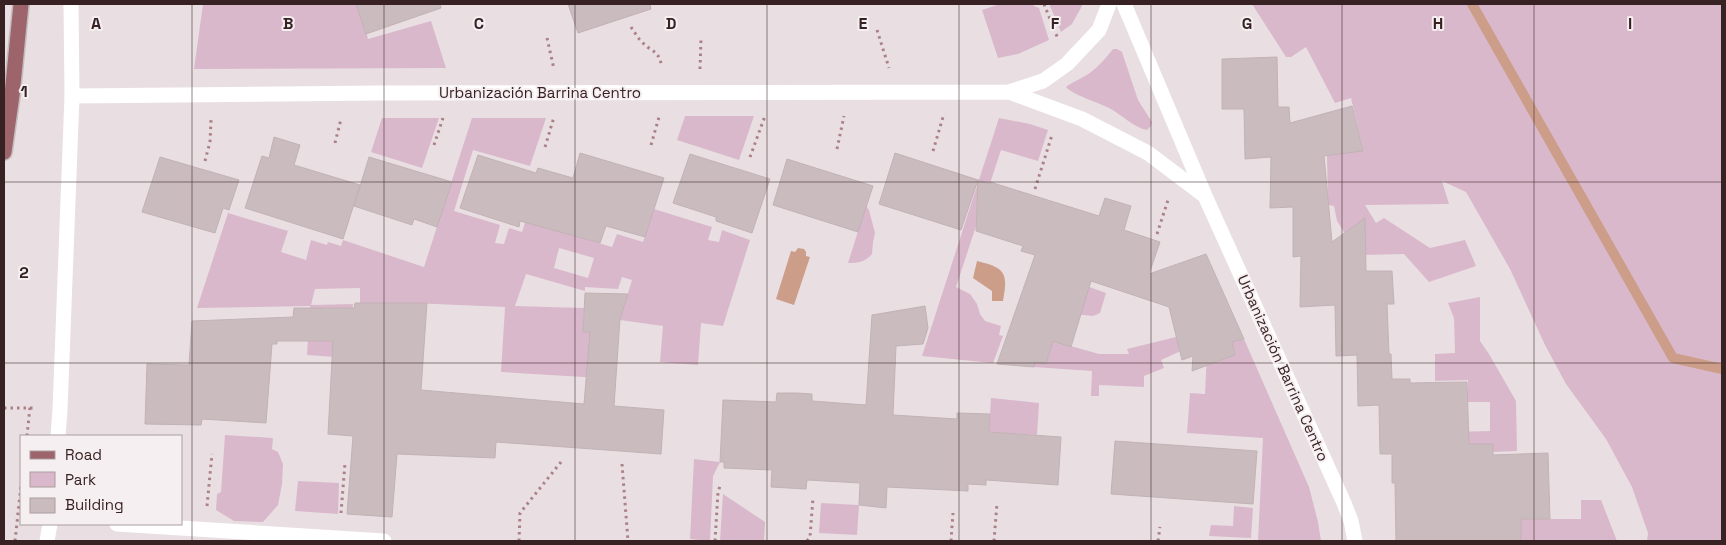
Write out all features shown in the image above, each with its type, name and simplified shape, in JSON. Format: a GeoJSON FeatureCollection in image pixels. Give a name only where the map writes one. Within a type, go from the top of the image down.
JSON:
{"type":"FeatureCollection","features":[{"type":"Feature","properties":{"kind":"main road"},"geometry":{"type":"LineString","coordinates":[[4,152],[21,4]]}},
{"type":"Feature","properties":{"kind":"street"},"geometry":{"type":"LineString","coordinates":[[58,435],[72,96],[71,4]]}},
{"type":"Feature","properties":{"kind":"street","name":"Urbanización Barrina Centro"},"geometry":{"type":"LineString","coordinates":[[72,96],[1009,92],[1043,81],[1067,64],[1099,30],[1109,4]]}},
{"type":"Feature","properties":{"kind":"street","name":"Urbanización Barrina Centro"},"geometry":{"type":"LineString","coordinates":[[1124,4],[1205,196],[1344,503],[1351,521],[1355,541]]}},
{"type":"Feature","properties":{"kind":"street","name":"Urbanización Barrina Centro"},"geometry":{"type":"LineString","coordinates":[[1009,92],[1082,119],[1148,153],[1205,196]]}},
{"type":"Feature","properties":{"kind":"street"},"geometry":{"type":"LineString","coordinates":[[47,541],[50,525]]}},
{"type":"Feature","properties":{"kind":"street"},"geometry":{"type":"LineString","coordinates":[[135,525],[384,541]]}},
{"type":"Feature","properties":{"kind":"path"},"geometry":{"type":"LineString","coordinates":[[1044,4],[1067,64]]}},
{"type":"Feature","properties":{"kind":"path"},"geometry":{"type":"LineString","coordinates":[[631,27],[644,44],[660,58],[662,66],[662,92]]}},
{"type":"Feature","properties":{"kind":"path"},"geometry":{"type":"LineString","coordinates":[[877,30],[897,93]]}},
{"type":"Feature","properties":{"kind":"path"},"geometry":{"type":"LineString","coordinates":[[750,157],[773,92]]}},
{"type":"Feature","properties":{"kind":"path"},"geometry":{"type":"LineString","coordinates":[[933,150],[950,92]]}},
{"type":"Feature","properties":{"kind":"path"},"geometry":{"type":"LineString","coordinates":[[837,149],[847,93]]}},
{"type":"Feature","properties":{"kind":"path"},"geometry":{"type":"LineString","coordinates":[[205,161],[210,142],[210,95]]}},
{"type":"Feature","properties":{"kind":"path"},"geometry":{"type":"LineString","coordinates":[[1035,189],[1060,111]]}},
{"type":"Feature","properties":{"kind":"path"},"geometry":{"type":"LineString","coordinates":[[1157,234],[1167,203],[1180,177]]}},
{"type":"Feature","properties":{"kind":"path"},"geometry":{"type":"LineString","coordinates":[[27,435],[30,407]]}},
{"type":"Feature","properties":{"kind":"path"},"geometry":{"type":"LineString","coordinates":[[4,408],[30,407],[60,410]]}},
{"type":"Feature","properties":{"kind":"path"},"geometry":{"type":"LineString","coordinates":[[205,529],[212,454]]}},
{"type":"Feature","properties":{"kind":"path"},"geometry":{"type":"LineString","coordinates":[[519,541],[520,513],[561,462]]}},
{"type":"Feature","properties":{"kind":"path"},"geometry":{"type":"LineString","coordinates":[[339,538],[345,463]]}},
{"type":"Feature","properties":{"kind":"path"},"geometry":{"type":"LineString","coordinates":[[622,464],[628,541]]}},
{"type":"Feature","properties":{"kind":"path"},"geometry":{"type":"LineString","coordinates":[[714,541],[718,492],[721,484]]}},
{"type":"Feature","properties":{"kind":"path"},"geometry":{"type":"LineString","coordinates":[[15,541],[20,495]]}},
{"type":"Feature","properties":{"kind":"path"},"geometry":{"type":"LineString","coordinates":[[807,541],[810,537],[813,498]]}},
{"type":"Feature","properties":{"kind":"path"},"geometry":{"type":"LineString","coordinates":[[994,541],[997,503]]}},
{"type":"Feature","properties":{"kind":"path"},"geometry":{"type":"LineString","coordinates":[[951,541],[953,513]]}},
{"type":"Feature","properties":{"kind":"path"},"geometry":{"type":"LineString","coordinates":[[1158,541],[1160,527]]}},
{"type":"Feature","properties":{"kind":"green space"},"geometry":{"type":"Polygon","coordinates":[[[203,4],[359,4],[368,39],[431,21],[446,68],[194,69],[203,4]]]}},
{"type":"Feature","properties":{"kind":"green space"},"geometry":{"type":"Polygon","coordinates":[[[1000,4],[1033,4],[1039,8],[1049,40],[1018,54],[998,58],[982,10],[1000,4]]]}},
{"type":"Feature","properties":{"kind":"green space"},"geometry":{"type":"Polygon","coordinates":[[[1051,4],[1082,4],[1082,6],[1072,24],[1061,32],[1050,6],[1051,4]]]}},
{"type":"Feature","properties":{"kind":"green space"},"geometry":{"type":"Polygon","coordinates":[[[1252,4],[1722,4],[1722,541],[1647,541],[1648,533],[1632,487],[1606,439],[1566,384],[1545,345],[1510,269],[1466,192],[1442,181],[1449,204],[1365,205],[1376,223],[1384,218],[1430,248],[1465,240],[1476,266],[1429,282],[1404,254],[1363,255],[1355,240],[1344,232],[1337,221],[1334,206],[1328,205],[1327,156],[1363,150],[1351,98],[1335,103],[1306,47],[1291,57],[1286,57],[1252,4]]]}},
{"type":"Feature","properties":{"kind":"green space"},"geometry":{"type":"Polygon","coordinates":[[[1113,49],[1122,52],[1138,100],[1152,122],[1147,130],[1137,127],[1109,108],[1066,87],[1092,72],[1113,49]]]}},
{"type":"Feature","properties":{"kind":"green space"},"geometry":{"type":"Polygon","coordinates":[[[685,116],[754,116],[739,160],[677,140],[685,116]]]}},
{"type":"Feature","properties":{"kind":"green space"},"geometry":{"type":"Polygon","coordinates":[[[382,118],[439,118],[422,168],[371,152],[382,118]]]}},
{"type":"Feature","properties":{"kind":"green space"},"geometry":{"type":"Polygon","coordinates":[[[472,118],[546,118],[530,166],[473,150],[454,211],[500,225],[495,243],[504,244],[509,228],[522,232],[529,210],[565,233],[612,247],[617,234],[643,242],[654,209],[712,227],[708,240],[719,242],[722,230],[750,240],[723,326],[701,323],[698,365],[660,362],[663,326],[620,320],[621,309],[623,309],[632,280],[622,277],[618,289],[585,287],[585,291],[526,274],[515,306],[584,308],[583,332],[603,332],[600,378],[501,372],[505,307],[412,303],[360,304],[360,288],[315,289],[311,305],[353,304],[351,324],[404,362],[307,355],[310,306],[197,308],[228,213],[288,231],[281,252],[306,260],[311,240],[327,245],[328,242],[341,246],[343,240],[424,267],[472,118]],[[559,248],[554,268],[588,278],[594,258],[559,248]]]}},
{"type":"Feature","properties":{"kind":"green space"},"geometry":{"type":"Polygon","coordinates":[[[999,118],[1030,124],[1048,130],[1038,161],[1001,150],[956,287],[970,294],[985,321],[1001,326],[999,335],[1003,336],[993,363],[922,356],[999,118]]]}},
{"type":"Feature","properties":{"kind":"green space"},"geometry":{"type":"Polygon","coordinates":[[[866,206],[869,210],[875,233],[872,254],[862,262],[848,263],[866,206]]]}},
{"type":"Feature","properties":{"kind":"green space"},"geometry":{"type":"Polygon","coordinates":[[[1056,275],[1106,293],[1100,313],[1093,316],[1063,313],[1056,275]]]}},
{"type":"Feature","properties":{"kind":"green space"},"geometry":{"type":"Polygon","coordinates":[[[1480,297],[1480,341],[1516,401],[1517,451],[1493,452],[1493,444],[1473,444],[1473,452],[1455,432],[1490,431],[1490,402],[1468,402],[1468,380],[1435,381],[1435,354],[1455,353],[1454,318],[1448,303],[1480,297]]]}},
{"type":"Feature","properties":{"kind":"green space"},"geometry":{"type":"Polygon","coordinates":[[[1176,337],[1181,351],[1161,360],[1164,368],[1144,376],[1144,387],[1099,385],[1099,396],[1091,396],[1092,371],[1034,367],[1035,362],[1046,364],[1053,341],[1099,354],[1129,354],[1127,349],[1176,337]]]}},
{"type":"Feature","properties":{"kind":"green space"},"geometry":{"type":"Polygon","coordinates":[[[1244,339],[1309,487],[1321,541],[1258,541],[1263,438],[1187,433],[1190,393],[1205,394],[1207,351],[1212,364],[1235,355],[1232,342],[1244,339]]]}},
{"type":"Feature","properties":{"kind":"green space"},"geometry":{"type":"Polygon","coordinates":[[[991,398],[1039,403],[1037,435],[989,432],[991,398]]]}},
{"type":"Feature","properties":{"kind":"green space"},"geometry":{"type":"Polygon","coordinates":[[[225,435],[273,438],[272,449],[278,452],[283,464],[282,484],[278,505],[263,522],[234,521],[216,510],[217,494],[221,492],[225,435]]]}},
{"type":"Feature","properties":{"kind":"green space"},"geometry":{"type":"Polygon","coordinates":[[[694,459],[720,462],[713,476],[710,541],[690,539],[694,459]]]}},
{"type":"Feature","properties":{"kind":"green space"},"geometry":{"type":"Polygon","coordinates":[[[298,481],[339,483],[338,514],[295,511],[298,481]]]}},
{"type":"Feature","properties":{"kind":"green space"},"geometry":{"type":"Polygon","coordinates":[[[723,494],[765,522],[764,541],[720,541],[723,494]]]}},
{"type":"Feature","properties":{"kind":"green space"},"geometry":{"type":"Polygon","coordinates":[[[1581,500],[1601,500],[1617,541],[1521,541],[1520,515],[1548,519],[1581,519],[1581,500]]]}},
{"type":"Feature","properties":{"kind":"green space"},"geometry":{"type":"Polygon","coordinates":[[[821,503],[859,505],[857,535],[819,533],[821,503]]]}},
{"type":"Feature","properties":{"kind":"green space"},"geometry":{"type":"Polygon","coordinates":[[[1234,506],[1253,508],[1251,538],[1209,536],[1211,525],[1233,526],[1234,506]]]}},
{"type":"Feature","properties":{"kind":"shaded area"},"geometry":{"type":"Polygon","coordinates":[[[798,248],[804,249],[806,256],[810,257],[794,305],[776,299],[791,251],[795,252],[798,248]]]}},
{"type":"Feature","properties":{"kind":"shaded area"},"geometry":{"type":"Polygon","coordinates":[[[977,261],[994,266],[1003,273],[1005,284],[1003,301],[992,301],[992,291],[973,278],[977,261]]]}},
{"type":"Feature","properties":{"kind":"building"},"geometry":{"type":"Polygon","coordinates":[[[356,4],[440,4],[441,8],[366,34],[356,4]]]}},
{"type":"Feature","properties":{"kind":"building"},"geometry":{"type":"Polygon","coordinates":[[[568,4],[650,4],[651,9],[578,33],[568,4]]]}},
{"type":"Feature","properties":{"kind":"building"},"geometry":{"type":"Polygon","coordinates":[[[1277,57],[1278,107],[1289,107],[1290,123],[1352,106],[1363,151],[1324,156],[1332,242],[1365,218],[1366,271],[1392,271],[1394,304],[1387,304],[1392,379],[1410,379],[1410,383],[1467,382],[1469,444],[1493,444],[1493,455],[1548,453],[1550,519],[1521,519],[1521,541],[1396,541],[1395,483],[1392,483],[1392,454],[1380,454],[1379,405],[1358,406],[1357,355],[1336,356],[1335,305],[1300,307],[1301,256],[1293,257],[1293,207],[1270,208],[1271,157],[1245,159],[1244,109],[1222,109],[1222,59],[1277,57]]]}},
{"type":"Feature","properties":{"kind":"building"},"geometry":{"type":"Polygon","coordinates":[[[274,137],[300,145],[294,165],[360,185],[343,239],[245,208],[262,156],[269,158],[274,137]]]}},
{"type":"Feature","properties":{"kind":"building"},"geometry":{"type":"Polygon","coordinates":[[[580,153],[664,178],[645,237],[606,226],[600,243],[520,221],[519,227],[460,208],[478,155],[536,173],[538,168],[573,178],[580,153]]]}},
{"type":"Feature","properties":{"kind":"building"},"geometry":{"type":"Polygon","coordinates":[[[895,153],[978,180],[961,230],[879,204],[895,153]]]}},
{"type":"Feature","properties":{"kind":"building"},"geometry":{"type":"Polygon","coordinates":[[[690,154],[770,179],[752,233],[716,221],[716,217],[673,203],[690,154]]]}},
{"type":"Feature","properties":{"kind":"building"},"geometry":{"type":"Polygon","coordinates":[[[160,157],[239,180],[229,210],[223,208],[215,233],[142,212],[160,157]]]}},
{"type":"Feature","properties":{"kind":"building"},"geometry":{"type":"Polygon","coordinates":[[[369,157],[452,182],[437,227],[414,219],[412,225],[354,206],[369,157]]]}},
{"type":"Feature","properties":{"kind":"building"},"geometry":{"type":"Polygon","coordinates":[[[787,159],[873,186],[858,232],[773,205],[787,159]]]}},
{"type":"Feature","properties":{"kind":"building"},"geometry":{"type":"Polygon","coordinates":[[[978,180],[990,184],[990,182],[1099,216],[1105,198],[1131,206],[1124,230],[1160,242],[1149,274],[1206,254],[1244,339],[1232,342],[1235,355],[1192,371],[1193,356],[1182,360],[1169,307],[1091,281],[1071,347],[1053,341],[1046,364],[1035,362],[1034,367],[997,364],[1035,255],[1021,251],[1023,246],[976,231],[978,180]]]}},
{"type":"Feature","properties":{"kind":"building"},"geometry":{"type":"Polygon","coordinates":[[[585,293],[628,294],[620,319],[614,406],[664,410],[661,454],[496,442],[495,458],[397,454],[392,517],[347,514],[353,436],[328,434],[333,341],[277,341],[277,344],[272,344],[266,423],[202,419],[201,425],[145,424],[147,364],[189,365],[192,321],[293,317],[294,308],[354,308],[355,303],[427,303],[421,390],[584,404],[590,332],[583,332],[585,293]]]}},
{"type":"Feature","properties":{"kind":"building"},"geometry":{"type":"Polygon","coordinates":[[[925,306],[928,328],[923,344],[896,346],[893,415],[957,419],[957,413],[990,414],[989,432],[1061,437],[1058,485],[986,480],[986,485],[968,484],[968,491],[887,487],[886,508],[859,505],[860,483],[807,480],[806,489],[771,487],[772,470],[724,468],[724,462],[720,462],[723,400],[776,402],[777,393],[797,393],[812,394],[812,401],[866,405],[872,315],[925,306]]]}},
{"type":"Feature","properties":{"kind":"building"},"geometry":{"type":"Polygon","coordinates":[[[1115,441],[1257,451],[1253,504],[1111,494],[1115,441]]]}},
{"type":"Feature","properties":{"kind":"waterway"},"geometry":{"type":"LineString","coordinates":[[1472,4],[1673,358],[1722,369]]}}]}
